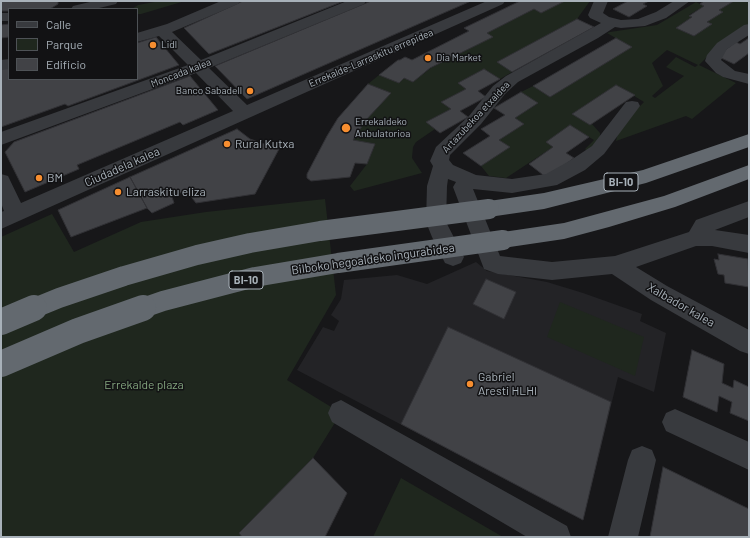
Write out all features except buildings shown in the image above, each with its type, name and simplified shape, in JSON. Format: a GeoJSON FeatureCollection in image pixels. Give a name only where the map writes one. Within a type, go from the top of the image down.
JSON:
{"type":"FeatureCollection","features":[{"type":"Feature","properties":{"kind":"highway","name":"BI-10"},"geometry":{"type":"LineString","coordinates":[[1,322],[58,298],[197,254],[320,231],[544,201],[646,176],[749,140]]}},
{"type":"Feature","properties":{"kind":"highway","name":"Bilboko hegoaldeko ingurabidea"},"geometry":{"type":"LineString","coordinates":[[1,364],[78,331],[163,301],[256,277],[338,263],[564,230],[668,202],[749,172]]}},
{"type":"Feature","properties":{"kind":"street"},"geometry":{"type":"LineString","coordinates":[[82,8],[112,1]]}},
{"type":"Feature","properties":{"kind":"street"},"geometry":{"type":"LineString","coordinates":[[138,38],[162,30],[233,1]]}},
{"type":"Feature","properties":{"kind":"street","name":"Moncada kalea"},"geometry":{"type":"LineString","coordinates":[[1,139],[199,66],[359,1]]}},
{"type":"Feature","properties":{"kind":"street","name":"Errekalde-Larraskitu errepidea"},"geometry":{"type":"LineString","coordinates":[[244,112],[438,29],[498,1]]}},
{"type":"Feature","properties":{"kind":"street"},"geometry":{"type":"LineString","coordinates":[[601,1],[595,14],[604,20],[621,24],[640,23],[661,15],[682,1]]}},
{"type":"Feature","properties":{"kind":"street","name":"Artazubekoa etxaldea"},"geometry":{"type":"LineString","coordinates":[[613,22],[594,35],[512,79],[499,90],[475,120],[442,152],[439,161],[446,170],[467,179],[499,185],[532,184],[550,180],[584,152],[598,150],[632,106]]}},
{"type":"Feature","properties":{"kind":"street"},"geometry":{"type":"LineString","coordinates":[[749,28],[722,46],[715,55],[713,61],[716,65],[729,74],[749,79]]}},
{"type":"Feature","properties":{"kind":"street"},"geometry":{"type":"LineString","coordinates":[[162,30],[244,112]]}},
{"type":"Feature","properties":{"kind":"street","name":"Ciudadela kalea"},"geometry":{"type":"LineString","coordinates":[[8,218],[244,112]]}},
{"type":"Feature","properties":{"kind":"street"},"geometry":{"type":"LineString","coordinates":[[442,166],[437,186],[436,222],[453,257]]}},
{"type":"Feature","properties":{"kind":"street"},"geometry":{"type":"LineString","coordinates":[[467,179],[463,187],[492,263],[498,265],[552,271],[614,266],[696,238],[712,238],[749,244]]}},
{"type":"Feature","properties":{"kind":"street"},"geometry":{"type":"LineString","coordinates":[[1,181],[8,218]]}},
{"type":"Feature","properties":{"kind":"street"},"geometry":{"type":"LineString","coordinates":[[696,238],[703,226],[749,209]]}},
{"type":"Feature","properties":{"kind":"street","name":"Xalbador kalea"},"geometry":{"type":"LineString","coordinates":[[614,266],[749,343]]}},
{"type":"Feature","properties":{"kind":"street"},"geometry":{"type":"LineString","coordinates":[[341,413],[556,537]]}},
{"type":"Feature","properties":{"kind":"street"},"geometry":{"type":"LineString","coordinates":[[675,422],[749,456]]}},
{"type":"Feature","properties":{"kind":"street"},"geometry":{"type":"LineString","coordinates":[[623,537],[642,460]]}},
{"type":"Feature","properties":{"kind":"shaded area","name":"Gabriel Aresti HLHI"},"geometry":{"type":"Polygon","coordinates":[[[476,262],[487,271],[547,282],[642,314],[640,321],[666,333],[654,392],[618,377],[583,520],[297,370],[323,327],[334,331],[339,321],[331,315],[341,299],[344,280],[397,275],[427,284],[476,262]]]}},
{"type":"Feature","properties":{"kind":"green space"},"geometry":{"type":"Polygon","coordinates":[[[160,1],[185,1],[141,14],[138,14],[138,8],[134,8],[138,5],[160,1]]]}},
{"type":"Feature","properties":{"kind":"green space"},"geometry":{"type":"Polygon","coordinates":[[[565,1],[590,1],[577,19],[497,62],[512,72],[500,79],[484,69],[458,83],[466,89],[441,102],[451,109],[426,122],[435,129],[416,142],[413,147],[412,158],[422,173],[354,191],[350,186],[367,164],[375,145],[353,140],[366,120],[390,93],[368,84],[379,75],[398,82],[404,78],[413,82],[431,68],[492,37],[487,33],[534,9],[541,13],[565,1]]]}},
{"type":"Feature","properties":{"kind":"green space"},"geometry":{"type":"Polygon","coordinates":[[[734,1],[749,1],[749,24],[720,44],[699,65],[736,83],[692,119],[686,116],[616,141],[618,132],[629,117],[644,102],[616,85],[572,114],[590,125],[592,124],[600,133],[600,139],[587,151],[585,149],[594,140],[570,126],[546,142],[553,147],[506,178],[489,176],[481,166],[509,147],[499,140],[524,124],[515,118],[537,104],[521,92],[533,86],[550,97],[631,47],[607,33],[657,25],[696,2],[704,6],[689,15],[692,17],[676,28],[694,36],[711,24],[707,22],[722,12],[719,10],[734,1]],[[667,50],[652,63],[663,86],[652,96],[655,98],[684,76],[666,67],[676,57],[695,67],[698,65],[667,50]]]}},
{"type":"Feature","properties":{"kind":"green space","name":"Errekalde plaza"},"geometry":{"type":"Polygon","coordinates":[[[325,199],[336,295],[287,380],[341,413],[313,458],[240,532],[242,537],[1,537],[1,237],[52,214],[74,252],[141,222],[206,212],[325,199]]]}},
{"type":"Feature","properties":{"kind":"green space"},"geometry":{"type":"Polygon","coordinates":[[[560,302],[644,337],[635,376],[547,337],[560,302]]]}},
{"type":"Feature","properties":{"kind":"green space"},"geometry":{"type":"Polygon","coordinates":[[[401,478],[503,537],[373,537],[401,478]]]}},
{"type":"Feature","properties":{"kind":"place","name":"Lidl"},"geometry":{"type":"Point","coordinates":[153,45]}},
{"type":"Feature","properties":{"kind":"place","name":"Dia Market"},"geometry":{"type":"Point","coordinates":[428,58]}},
{"type":"Feature","properties":{"kind":"place","name":"Banco Sabadell"},"geometry":{"type":"Point","coordinates":[250,91]}},
{"type":"Feature","properties":{"kind":"place","name":"Errekaldeko Anbulatorioa"},"geometry":{"type":"Point","coordinates":[346,128]}},
{"type":"Feature","properties":{"kind":"place","name":"Rural Kutxa"},"geometry":{"type":"Point","coordinates":[227,144]}},
{"type":"Feature","properties":{"kind":"place","name":"BM"},"geometry":{"type":"Point","coordinates":[39,178]}},
{"type":"Feature","properties":{"kind":"place","name":"Larraskitu eliza"},"geometry":{"type":"Point","coordinates":[118,192]}},
{"type":"Feature","properties":{"kind":"place","name":"Gabriel Aresti HLHI"},"geometry":{"type":"Point","coordinates":[470,384]}}]}
